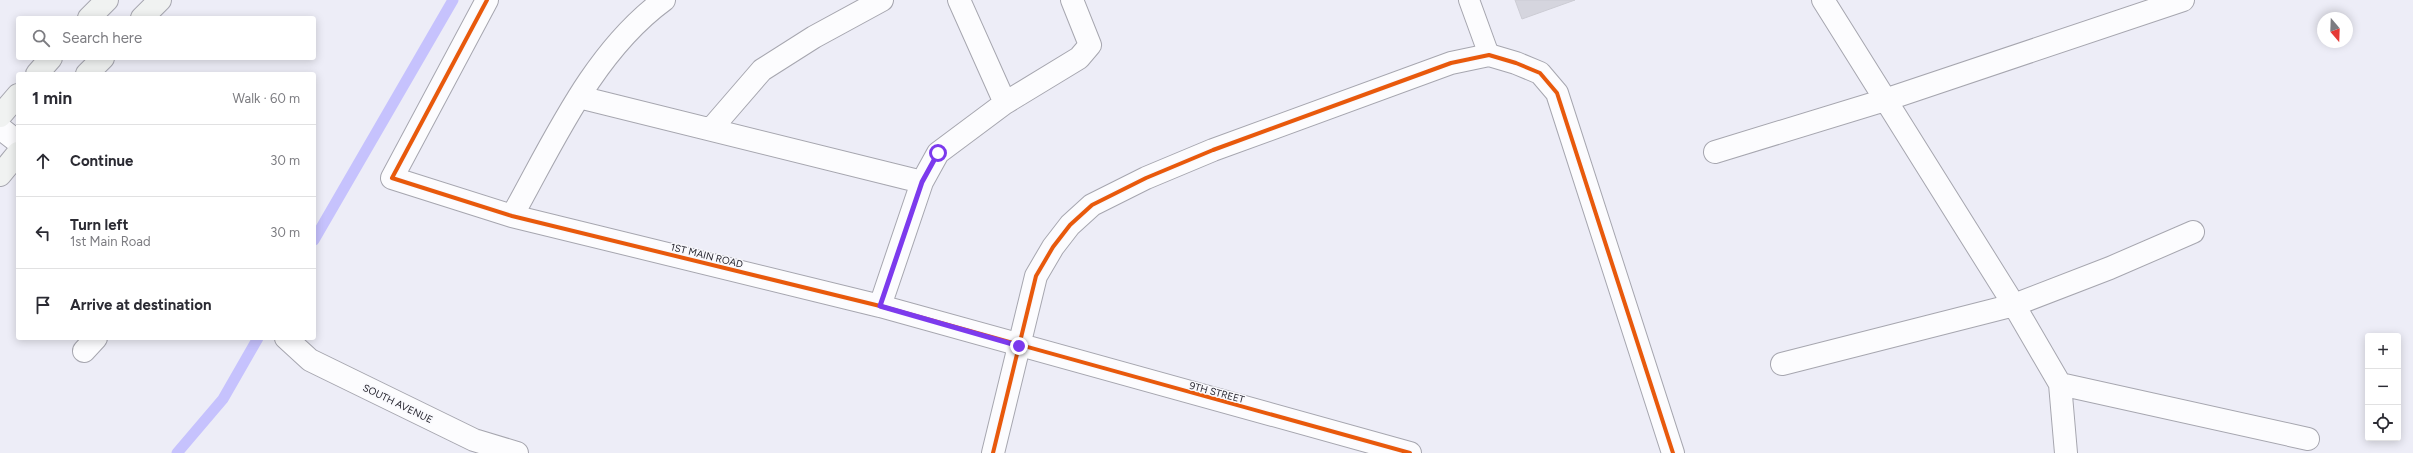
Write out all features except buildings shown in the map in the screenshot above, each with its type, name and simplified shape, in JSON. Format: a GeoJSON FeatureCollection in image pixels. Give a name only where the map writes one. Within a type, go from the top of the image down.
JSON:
{"type":"FeatureCollection","features":[{"type":"Feature","properties":{"kind":"main road"},"geometry":{"type":"LineString","coordinates":[[91,16],[107,0]]}},
{"type":"Feature","properties":{"kind":"main road"},"geometry":{"type":"LineString","coordinates":[[144,16],[160,0]]}},
{"type":"Feature","properties":{"kind":"main road"},"geometry":{"type":"LineString","coordinates":[[38,72],[48,60]]}},
{"type":"Feature","properties":{"kind":"main road"},"geometry":{"type":"LineString","coordinates":[[89,72],[101,60]]}},
{"type":"Feature","properties":{"kind":"main road"},"geometry":{"type":"LineString","coordinates":[[0,116],[16,97]]}},
{"type":"Feature","properties":{"kind":"main road"},"geometry":{"type":"LineString","coordinates":[[0,175],[16,155]]}},
{"type":"Feature","properties":{"kind":"street","name":"1ST MAIN ROAD"},"geometry":{"type":"LineString","coordinates":[[487,0],[392,178],[512,216],[880,306],[1019,346]]}},
{"type":"Feature","properties":{"kind":"street"},"geometry":{"type":"LineString","coordinates":[[512,216],[590,76],[648,12],[664,0]]}},
{"type":"Feature","properties":{"kind":"street"},"geometry":{"type":"LineString","coordinates":[[711,129],[762,70],[814,37],[882,0]]}},
{"type":"Feature","properties":{"kind":"street"},"geometry":{"type":"LineString","coordinates":[[958,0],[1006,103]]}},
{"type":"Feature","properties":{"kind":"street"},"geometry":{"type":"LineString","coordinates":[[880,306],[922,182],[938,153],[1006,103],[1079,58],[1090,45],[1072,0]]}},
{"type":"Feature","properties":{"kind":"street"},"geometry":{"type":"LineString","coordinates":[[1823,0],[2014,305],[2060,384],[2066,453]]}},
{"type":"Feature","properties":{"kind":"street"},"geometry":{"type":"LineString","coordinates":[[1715,152],[1885,100],[2183,0]]}},
{"type":"Feature","properties":{"kind":"street"},"geometry":{"type":"LineString","coordinates":[[993,453],[1036,276],[1052,247],[1070,225],[1092,205],[1146,178],[1213,150],[1452,63],[1488,56],[1516,62],[1540,74],[1557,93],[1673,453]]}},
{"type":"Feature","properties":{"kind":"street"},"geometry":{"type":"LineString","coordinates":[[579,97],[922,182]]}},
{"type":"Feature","properties":{"kind":"street"},"geometry":{"type":"LineString","coordinates":[[0,128],[16,140]]}},
{"type":"Feature","properties":{"kind":"street"},"geometry":{"type":"LineString","coordinates":[[1782,364],[2014,305],[2110,268],[2193,232]]}},
{"type":"Feature","properties":{"kind":"street","name":"SOUTH AVENUE"},"geometry":{"type":"LineString","coordinates":[[288,340],[310,360],[473,447],[518,453]]}},
{"type":"Feature","properties":{"kind":"street","name":"9TH STREET"},"geometry":{"type":"LineString","coordinates":[[1019,346],[1410,453]]}},
{"type":"Feature","properties":{"kind":"street"},"geometry":{"type":"LineString","coordinates":[[2060,384],[2308,439]]}},
{"type":"Feature","properties":{"kind":"lane"},"geometry":{"type":"LineString","coordinates":[[1469,0],[1488,56]]}},
{"type":"Feature","properties":{"kind":"waterway"},"geometry":{"type":"LineString","coordinates":[[316,237],[453,0]]}},
{"type":"Feature","properties":{"kind":"waterway"},"geometry":{"type":"LineString","coordinates":[[177,453],[223,399],[257,340]]}},
{"type":"Feature","properties":{"kind":"cycle path"},"geometry":{"type":"LineString","coordinates":[[487,0],[392,178],[512,216],[880,306],[1410,453]]}},
{"type":"Feature","properties":{"kind":"cycle path"},"geometry":{"type":"LineString","coordinates":[[993,453],[1036,276],[1053,247],[1070,225],[1092,205],[1146,178],[1213,150],[1451,63],[1489,55],[1516,63],[1540,73],[1557,93],[1673,453]]}},
{"type":"Feature","properties":{"kind":"route"},"geometry":{"type":"LineString","coordinates":[[938,153],[922,182],[880,306],[1019,346]]}}]}
